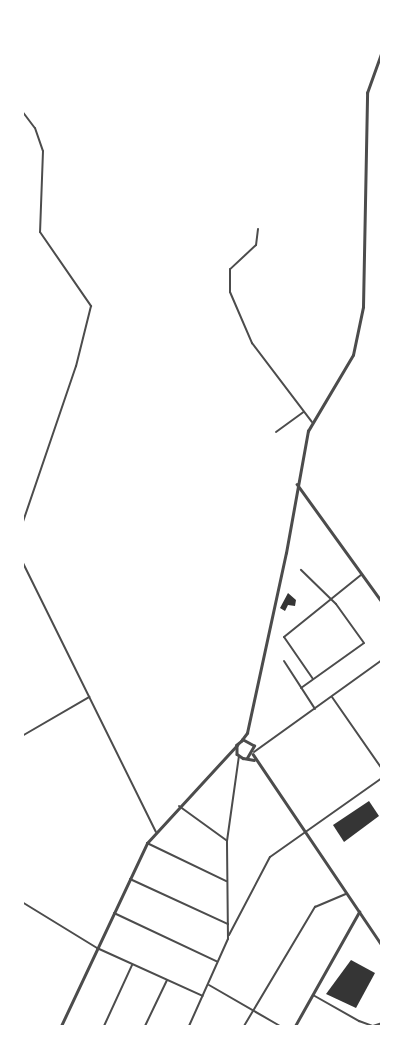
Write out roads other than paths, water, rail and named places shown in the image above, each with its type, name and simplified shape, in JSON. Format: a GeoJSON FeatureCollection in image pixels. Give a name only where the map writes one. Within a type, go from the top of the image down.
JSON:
{"type":"FeatureCollection","features":[{"type":"Feature","properties":{"kind":"street"},"geometry":{"type":"LineString","coordinates":[[61,1026],[147,843],[247,734],[297,484],[312,422],[353,355],[363,307],[367,93],[382,50]]}},
{"type":"Feature","properties":{"kind":"street"},"geometry":{"type":"LineString","coordinates":[[22,111],[35,128],[43,151],[40,232],[91,306],[76,366],[22,525]]}},
{"type":"Feature","properties":{"kind":"street"},"geometry":{"type":"LineString","coordinates":[[258,229],[256,245],[230,269],[230,292],[252,343],[312,422]]}},
{"type":"Feature","properties":{"kind":"street"},"geometry":{"type":"LineString","coordinates":[[276,432],[304,412]]}},
{"type":"Feature","properties":{"kind":"street"},"geometry":{"type":"LineString","coordinates":[[297,484],[382,602]]}},
{"type":"Feature","properties":{"kind":"street"},"geometry":{"type":"LineString","coordinates":[[22,561],[156,832]]}},
{"type":"Feature","properties":{"kind":"street"},"geometry":{"type":"LineString","coordinates":[[301,570],[331,602],[364,643],[301,688]]}},
{"type":"Feature","properties":{"kind":"street"},"geometry":{"type":"LineString","coordinates":[[313,680],[284,637],[331,602],[362,574]]}},
{"type":"Feature","properties":{"kind":"street"},"geometry":{"type":"LineString","coordinates":[[240,764],[259,748],[382,660]]}},
{"type":"Feature","properties":{"kind":"street"},"geometry":{"type":"LineString","coordinates":[[284,662],[315,709]]}},
{"type":"Feature","properties":{"kind":"street"},"geometry":{"type":"LineString","coordinates":[[22,736],[89,697]]}},
{"type":"Feature","properties":{"kind":"street"},"geometry":{"type":"LineString","coordinates":[[332,697],[382,769]]}},
{"type":"Feature","properties":{"kind":"street"},"geometry":{"type":"LineString","coordinates":[[247,734],[254,746],[259,748]]}},
{"type":"Feature","properties":{"kind":"street"},"geometry":{"type":"LineString","coordinates":[[241,741],[251,742]]}},
{"type":"Feature","properties":{"kind":"street"},"geometry":{"type":"LineString","coordinates":[[228,938],[227,841],[240,764],[239,756],[236,752],[237,745]]}},
{"type":"Feature","properties":{"kind":"street"},"geometry":{"type":"LineString","coordinates":[[254,746],[254,760],[382,945]]}},
{"type":"Feature","properties":{"kind":"street"},"geometry":{"type":"LineString","coordinates":[[229,752],[236,752]]}},
{"type":"Feature","properties":{"kind":"street"},"geometry":{"type":"LineString","coordinates":[[239,756],[254,760]]}},
{"type":"Feature","properties":{"kind":"street"},"geometry":{"type":"LineString","coordinates":[[189,1026],[232,928],[270,857],[303,831],[382,778]]}},
{"type":"Feature","properties":{"kind":"street"},"geometry":{"type":"LineString","coordinates":[[179,806],[227,841]]}},
{"type":"Feature","properties":{"kind":"street"},"geometry":{"type":"LineString","coordinates":[[147,843],[226,881]]}},
{"type":"Feature","properties":{"kind":"street"},"geometry":{"type":"LineString","coordinates":[[130,879],[229,924],[232,928]]}},
{"type":"Feature","properties":{"kind":"street"},"geometry":{"type":"LineString","coordinates":[[244,1026],[315,908],[346,894]]}},
{"type":"Feature","properties":{"kind":"street"},"geometry":{"type":"LineString","coordinates":[[22,902],[98,948],[202,996]]}},
{"type":"Feature","properties":{"kind":"street"},"geometry":{"type":"LineString","coordinates":[[295,1026],[359,912]]}},
{"type":"Feature","properties":{"kind":"street"},"geometry":{"type":"LineString","coordinates":[[114,913],[217,962]]}},
{"type":"Feature","properties":{"kind":"street"},"geometry":{"type":"LineString","coordinates":[[104,1026],[133,964]]}},
{"type":"Feature","properties":{"kind":"street"},"geometry":{"type":"LineString","coordinates":[[145,1026],[167,980]]}},
{"type":"Feature","properties":{"kind":"street"},"geometry":{"type":"LineString","coordinates":[[208,984],[280,1026]]}},
{"type":"Feature","properties":{"kind":"street"},"geometry":{"type":"LineString","coordinates":[[313,995],[359,1021],[373,1026],[382,1023]]}}]}
